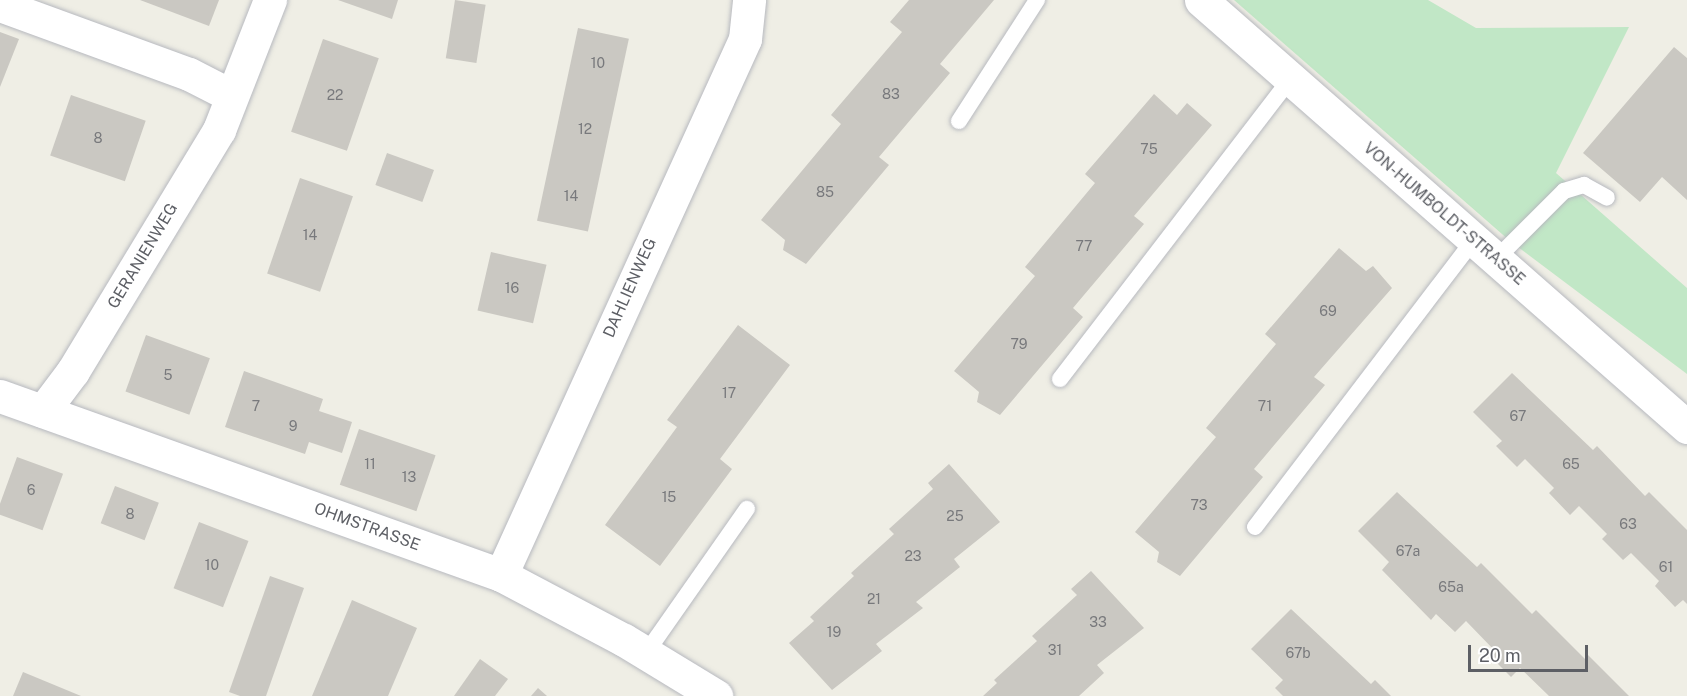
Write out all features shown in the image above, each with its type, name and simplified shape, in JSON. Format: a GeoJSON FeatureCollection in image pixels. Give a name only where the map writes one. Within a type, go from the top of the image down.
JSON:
{"type":"FeatureCollection","features":[{"type":"Feature","properties":{"kind":"street","name":"GERANIENWEG"},"geometry":{"type":"LineString","coordinates":[[43,411],[73,371],[213,141],[270,0]]}},
{"type":"Feature","properties":{"kind":"street","name":"DAHLIENWEG"},"geometry":{"type":"LineString","coordinates":[[501,575],[745,39],[749,0]]}},
{"type":"Feature","properties":{"kind":"street","name":"VON-HUMBOLDT-STRASSE"},"geometry":{"type":"LineString","coordinates":[[1201,0],[1687,427]]}},
{"type":"Feature","properties":{"kind":"street"},"geometry":{"type":"LineString","coordinates":[[0,5],[189,74],[232,96]]}},
{"type":"Feature","properties":{"kind":"street","name":"OHMSTRASSE"},"geometry":{"type":"LineString","coordinates":[[0,396],[501,575],[646,653],[716,696]]}},
{"type":"Feature","properties":{"kind":"lane"},"geometry":{"type":"LineString","coordinates":[[958,122],[1037,0]]}},
{"type":"Feature","properties":{"kind":"lane"},"geometry":{"type":"LineString","coordinates":[[1060,379],[1290,79]]}},
{"type":"Feature","properties":{"kind":"lane"},"geometry":{"type":"LineString","coordinates":[[1255,527],[1485,250],[1564,191],[1584,185],[1607,198]]}},
{"type":"Feature","properties":{"kind":"lane"},"geometry":{"type":"LineString","coordinates":[[646,653],[747,509]]}},
{"type":"Feature","properties":{"kind":"green space"},"geometry":{"type":"Polygon","coordinates":[[[1234,0],[1428,0],[1476,28],[1629,27],[1556,173],[1687,288],[1687,374],[1510,241],[1234,0]]]}},
{"type":"Feature","properties":{"kind":"building"},"geometry":{"type":"Polygon","coordinates":[[[140,0],[219,0],[209,26],[140,0]]]}},
{"type":"Feature","properties":{"kind":"building"},"geometry":{"type":"Polygon","coordinates":[[[338,0],[398,0],[392,19],[338,0]]]}},
{"type":"Feature","properties":{"kind":"building"},"geometry":{"type":"Polygon","coordinates":[[[455,0],[486,5],[476,63],[446,58],[455,0]]]}},
{"type":"Feature","properties":{"kind":"building"},"geometry":{"type":"Polygon","coordinates":[[[909,0],[994,0],[940,64],[950,73],[879,157],[889,165],[806,264],[783,250],[785,240],[761,220],[841,124],[831,115],[902,32],[890,22],[909,0]]]}},
{"type":"Feature","properties":{"kind":"building"},"geometry":{"type":"Polygon","coordinates":[[[578,28],[629,39],[588,232],[537,221],[578,28]]]}},
{"type":"Feature","properties":{"kind":"building"},"geometry":{"type":"Polygon","coordinates":[[[0,32],[19,39],[0,87],[0,32]]]}},
{"type":"Feature","properties":{"kind":"building"},"geometry":{"type":"Polygon","coordinates":[[[323,39],[379,58],[347,151],[291,132],[323,39]]]}},
{"type":"Feature","properties":{"kind":"building"},"geometry":{"type":"Polygon","coordinates":[[[1674,47],[1687,58],[1687,200],[1662,177],[1640,202],[1583,153],[1674,47]]]}},
{"type":"Feature","properties":{"kind":"building"},"geometry":{"type":"Polygon","coordinates":[[[1154,94],[1177,115],[1187,103],[1212,125],[1134,216],[1144,224],[1073,308],[1083,317],[1000,415],[977,402],[979,392],[954,371],[1035,276],[1025,267],[1095,183],[1085,174],[1154,94]]]}},
{"type":"Feature","properties":{"kind":"building"},"geometry":{"type":"Polygon","coordinates":[[[71,95],[146,121],[125,181],[50,156],[71,95]]]}},
{"type":"Feature","properties":{"kind":"building"},"geometry":{"type":"Polygon","coordinates":[[[387,153],[434,170],[422,202],[375,185],[387,153]]]}},
{"type":"Feature","properties":{"kind":"building"},"geometry":{"type":"Polygon","coordinates":[[[300,178],[353,196],[320,292],[267,273],[300,178]]]}},
{"type":"Feature","properties":{"kind":"building"},"geometry":{"type":"Polygon","coordinates":[[[1339,248],[1366,271],[1373,266],[1392,288],[1314,377],[1325,385],[1254,469],[1263,477],[1180,576],[1157,562],[1159,552],[1135,532],[1216,437],[1206,428],[1276,344],[1265,334],[1339,248]]]}},
{"type":"Feature","properties":{"kind":"building"},"geometry":{"type":"Polygon","coordinates":[[[491,252],[547,265],[533,323],[478,310],[491,252]]]}},
{"type":"Feature","properties":{"kind":"building"},"geometry":{"type":"Polygon","coordinates":[[[738,325],[790,365],[720,459],[732,469],[660,566],[605,525],[677,427],[667,420],[738,325]]]}},
{"type":"Feature","properties":{"kind":"building"},"geometry":{"type":"Polygon","coordinates":[[[146,335],[210,358],[189,415],[125,391],[146,335]]]}},
{"type":"Feature","properties":{"kind":"building"},"geometry":{"type":"Polygon","coordinates":[[[244,371],[323,399],[319,411],[352,422],[342,453],[309,442],[305,454],[225,427],[244,371]]]}},
{"type":"Feature","properties":{"kind":"building"},"geometry":{"type":"Polygon","coordinates":[[[1512,373],[1593,450],[1597,446],[1645,496],[1649,492],[1687,530],[1687,604],[1683,600],[1675,607],[1655,586],[1659,581],[1631,553],[1623,560],[1602,539],[1607,534],[1579,506],[1570,515],[1549,493],[1554,488],[1525,459],[1517,467],[1496,446],[1502,441],[1473,412],[1512,373]]]}},
{"type":"Feature","properties":{"kind":"building"},"geometry":{"type":"Polygon","coordinates":[[[359,429],[436,455],[416,511],[340,485],[359,429]]]}},
{"type":"Feature","properties":{"kind":"building"},"geometry":{"type":"Polygon","coordinates":[[[17,457],[63,474],[43,530],[0,515],[0,504],[17,457]]]}},
{"type":"Feature","properties":{"kind":"building"},"geometry":{"type":"Polygon","coordinates":[[[949,464],[1000,522],[954,559],[960,567],[916,602],[923,608],[876,644],[882,651],[832,690],[789,643],[814,621],[810,617],[854,576],[851,573],[894,534],[889,529],[933,489],[928,483],[949,464]]]}},
{"type":"Feature","properties":{"kind":"building"},"geometry":{"type":"Polygon","coordinates":[[[115,486],[159,503],[145,540],[101,523],[115,486]]]}},
{"type":"Feature","properties":{"kind":"building"},"geometry":{"type":"Polygon","coordinates":[[[1397,492],[1477,567],[1481,563],[1532,614],[1536,610],[1585,659],[1588,655],[1629,696],[1549,696],[1520,668],[1511,677],[1491,657],[1496,652],[1466,621],[1455,632],[1436,614],[1431,620],[1382,570],[1389,562],[1358,531],[1397,492]]]}},
{"type":"Feature","properties":{"kind":"building"},"geometry":{"type":"Polygon","coordinates":[[[199,522],[248,541],[223,607],[174,588],[199,522]]]}},
{"type":"Feature","properties":{"kind":"building"},"geometry":{"type":"Polygon","coordinates":[[[1091,571],[1144,628],[1097,665],[1104,673],[1079,696],[983,696],[997,683],[994,680],[1037,641],[1032,636],[1077,595],[1071,589],[1091,571]]]}},
{"type":"Feature","properties":{"kind":"building"},"geometry":{"type":"Polygon","coordinates":[[[270,576],[304,588],[266,696],[240,696],[229,692],[270,576]]]}},
{"type":"Feature","properties":{"kind":"building"},"geometry":{"type":"Polygon","coordinates":[[[352,600],[417,628],[388,696],[312,696],[352,600]]]}},
{"type":"Feature","properties":{"kind":"building"},"geometry":{"type":"Polygon","coordinates":[[[1291,609],[1371,684],[1375,680],[1391,696],[1283,696],[1275,688],[1283,680],[1251,649],[1291,609]]]}},
{"type":"Feature","properties":{"kind":"building"},"geometry":{"type":"Polygon","coordinates":[[[480,659],[508,679],[495,696],[454,696],[480,659]]]}},
{"type":"Feature","properties":{"kind":"building"},"geometry":{"type":"Polygon","coordinates":[[[23,672],[81,696],[13,696],[23,672]]]}},
{"type":"Feature","properties":{"kind":"building"},"geometry":{"type":"Polygon","coordinates":[[[538,688],[547,696],[531,696],[538,688]]]}}]}
